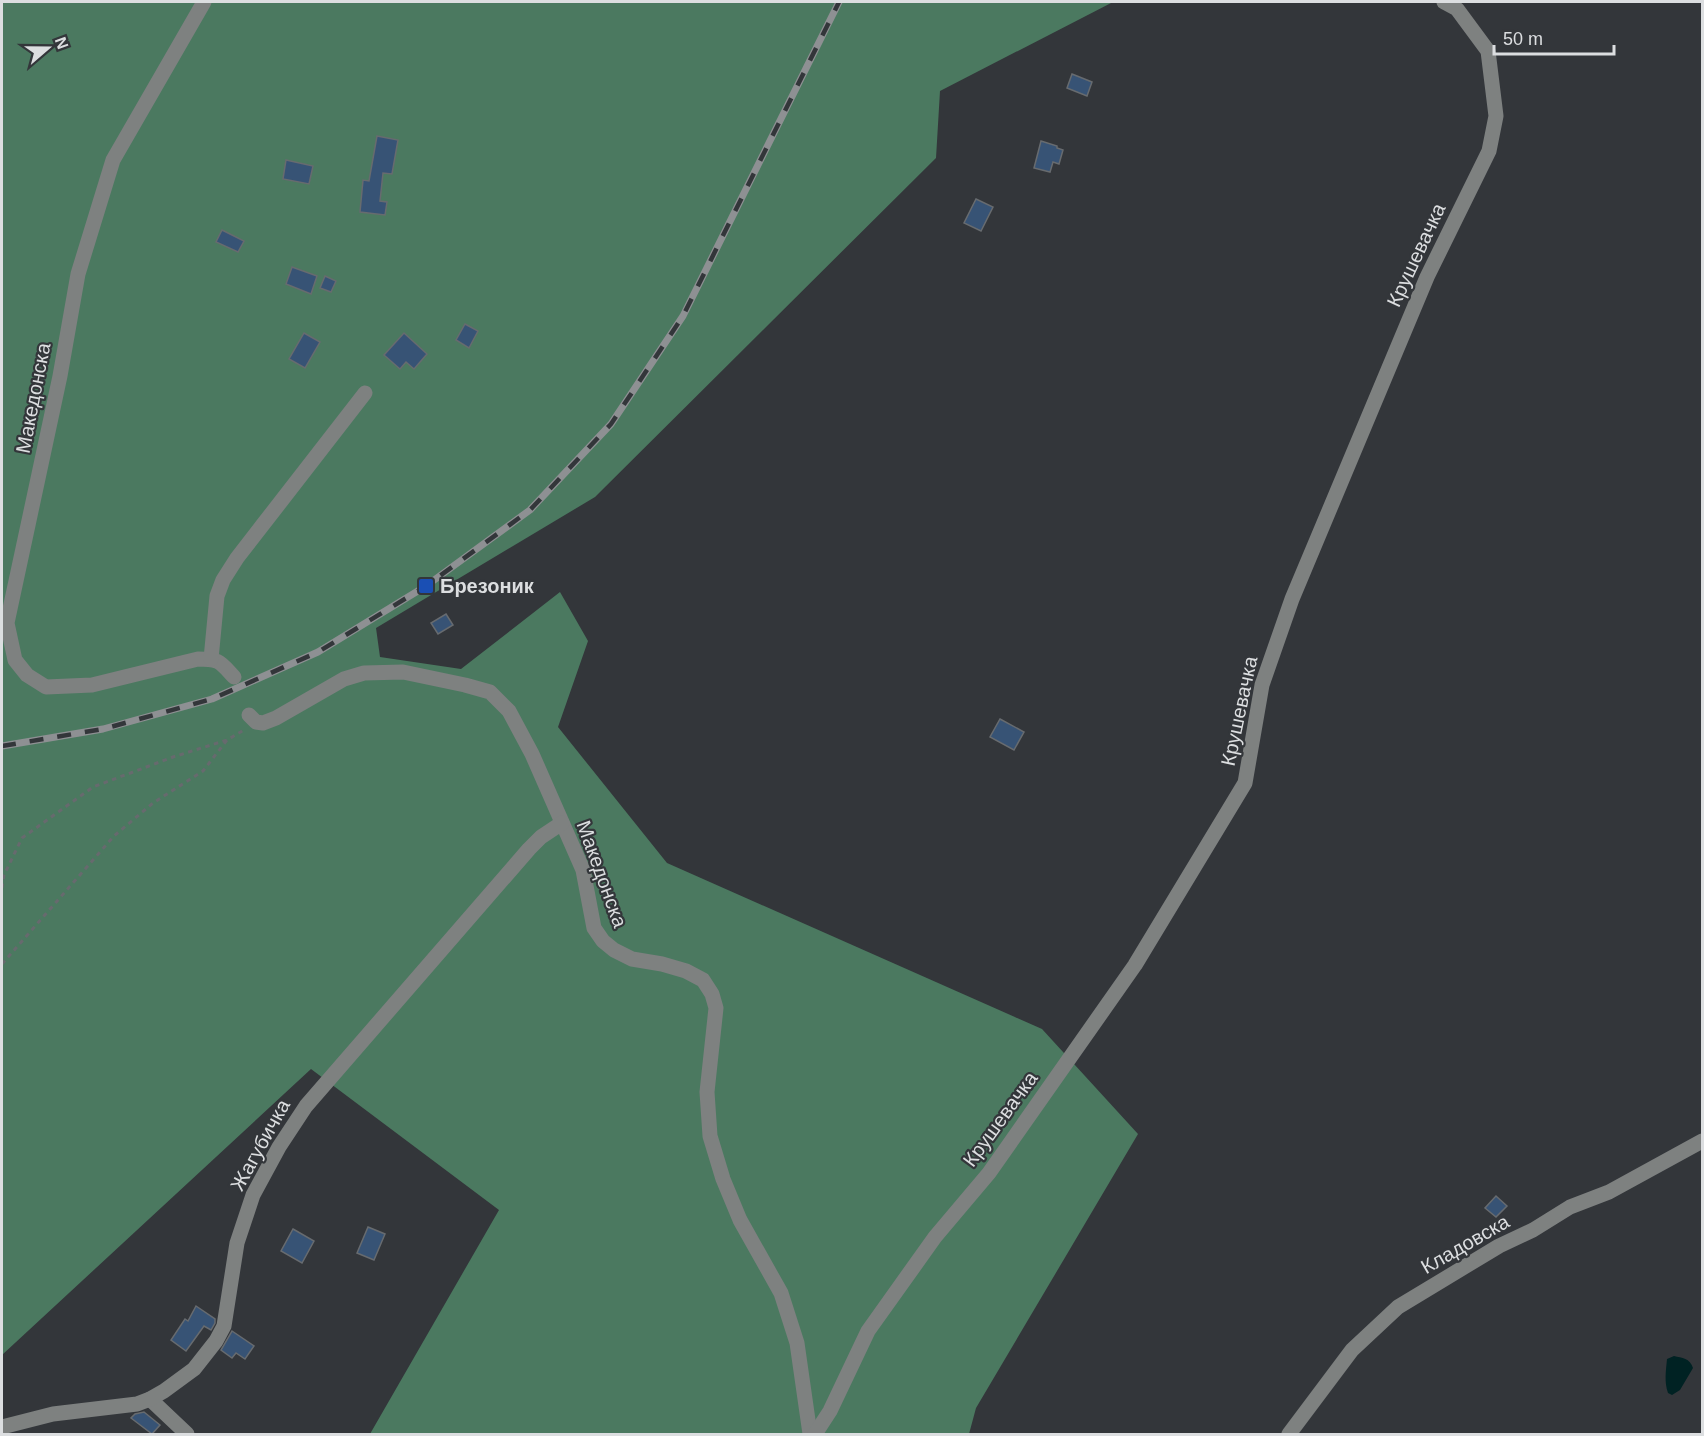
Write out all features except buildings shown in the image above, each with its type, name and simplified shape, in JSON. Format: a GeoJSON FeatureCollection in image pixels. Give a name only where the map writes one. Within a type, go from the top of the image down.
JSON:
{"type":"FeatureCollection","features":[{"type":"Feature","properties":{"kind":"street","name":"Македонска"},"geometry":{"type":"LineString","coordinates":[[204,2],[113,160],[78,274],[60,376],[7,623],[8,659],[46,687],[92,685],[198,659],[211,659]]}},
{"type":"Feature","properties":{"kind":"street","name":"Крушевачка"},"geometry":{"type":"LineString","coordinates":[[815,1434],[830,1411],[868,1331],[935,1237],[989,1173],[1135,965],[1245,783],[1262,685],[1292,599],[1426,277],[1489,152],[1496,116],[1488,51],[1457,9],[1444,2]]}},
{"type":"Feature","properties":{"kind":"street"},"geometry":{"type":"LineString","coordinates":[[234,677],[219,661],[211,659],[217,596],[223,580],[237,558],[365,393]]}},
{"type":"Feature","properties":{"kind":"street","name":"Македонска"},"geometry":{"type":"LineString","coordinates":[[252,719],[263,723],[276,718],[344,679],[364,673],[403,672],[465,685],[490,692],[509,711],[532,754],[583,870],[594,928],[603,941],[614,950],[632,959],[686,971],[703,980],[712,994],[716,1008],[707,1092],[710,1136],[723,1179],[740,1220],[781,1293],[797,1343],[810,1434]]}},
{"type":"Feature","properties":{"kind":"street","name":"Жагубичка"},"geometry":{"type":"LineString","coordinates":[[2,1426],[53,1414],[137,1404],[164,1391],[194,1369],[224,1326],[237,1244],[253,1195],[306,1106],[535,843],[562,823]]}},
{"type":"Feature","properties":{"kind":"street","name":"Кладовска"},"geometry":{"type":"LineString","coordinates":[[1289,1434],[1352,1350],[1398,1308],[1499,1246],[1533,1230],[1570,1208],[1609,1192],[1702,1141]]}},
{"type":"Feature","properties":{"kind":"street"},"geometry":{"type":"LineString","coordinates":[[150,1399],[187,1434]]}},
{"type":"Feature","properties":{"kind":"path"},"geometry":{"type":"LineString","coordinates":[[2,964],[114,836],[153,803],[203,771],[227,740],[252,719]]}},
{"type":"Feature","properties":{"kind":"path"},"geometry":{"type":"LineString","coordinates":[[2,888],[4,875],[22,838],[93,787],[173,757],[227,740]]}},
{"type":"Feature","properties":{"kind":"green space"},"geometry":{"type":"Polygon","coordinates":[[[2,2],[1113,2],[940,91],[936,158],[595,497],[376,628],[380,657],[461,669],[560,592],[588,641],[558,727],[667,863],[1042,1029],[1138,1134],[976,1408],[969,1434],[370,1434],[499,1210],[311,1069],[2,1355],[2,2]]]}},
{"type":"Feature","properties":{"kind":"water"},"geometry":{"type":"Polygon","coordinates":[[[1674,1356],[1688,1360],[1693,1368],[1680,1390],[1672,1395],[1668,1393],[1666,1372],[1667,1359],[1674,1356]]]}},
{"type":"Feature","properties":{"kind":"railway"},"geometry":{"type":"LineString","coordinates":[[2,746],[103,729],[212,699],[318,652],[426,586],[530,510],[611,424],[683,316],[839,2]]}},
{"type":"Feature","properties":{"kind":"place","name":"Брезоник"},"geometry":{"type":"Point","coordinates":[426,586]}}]}
